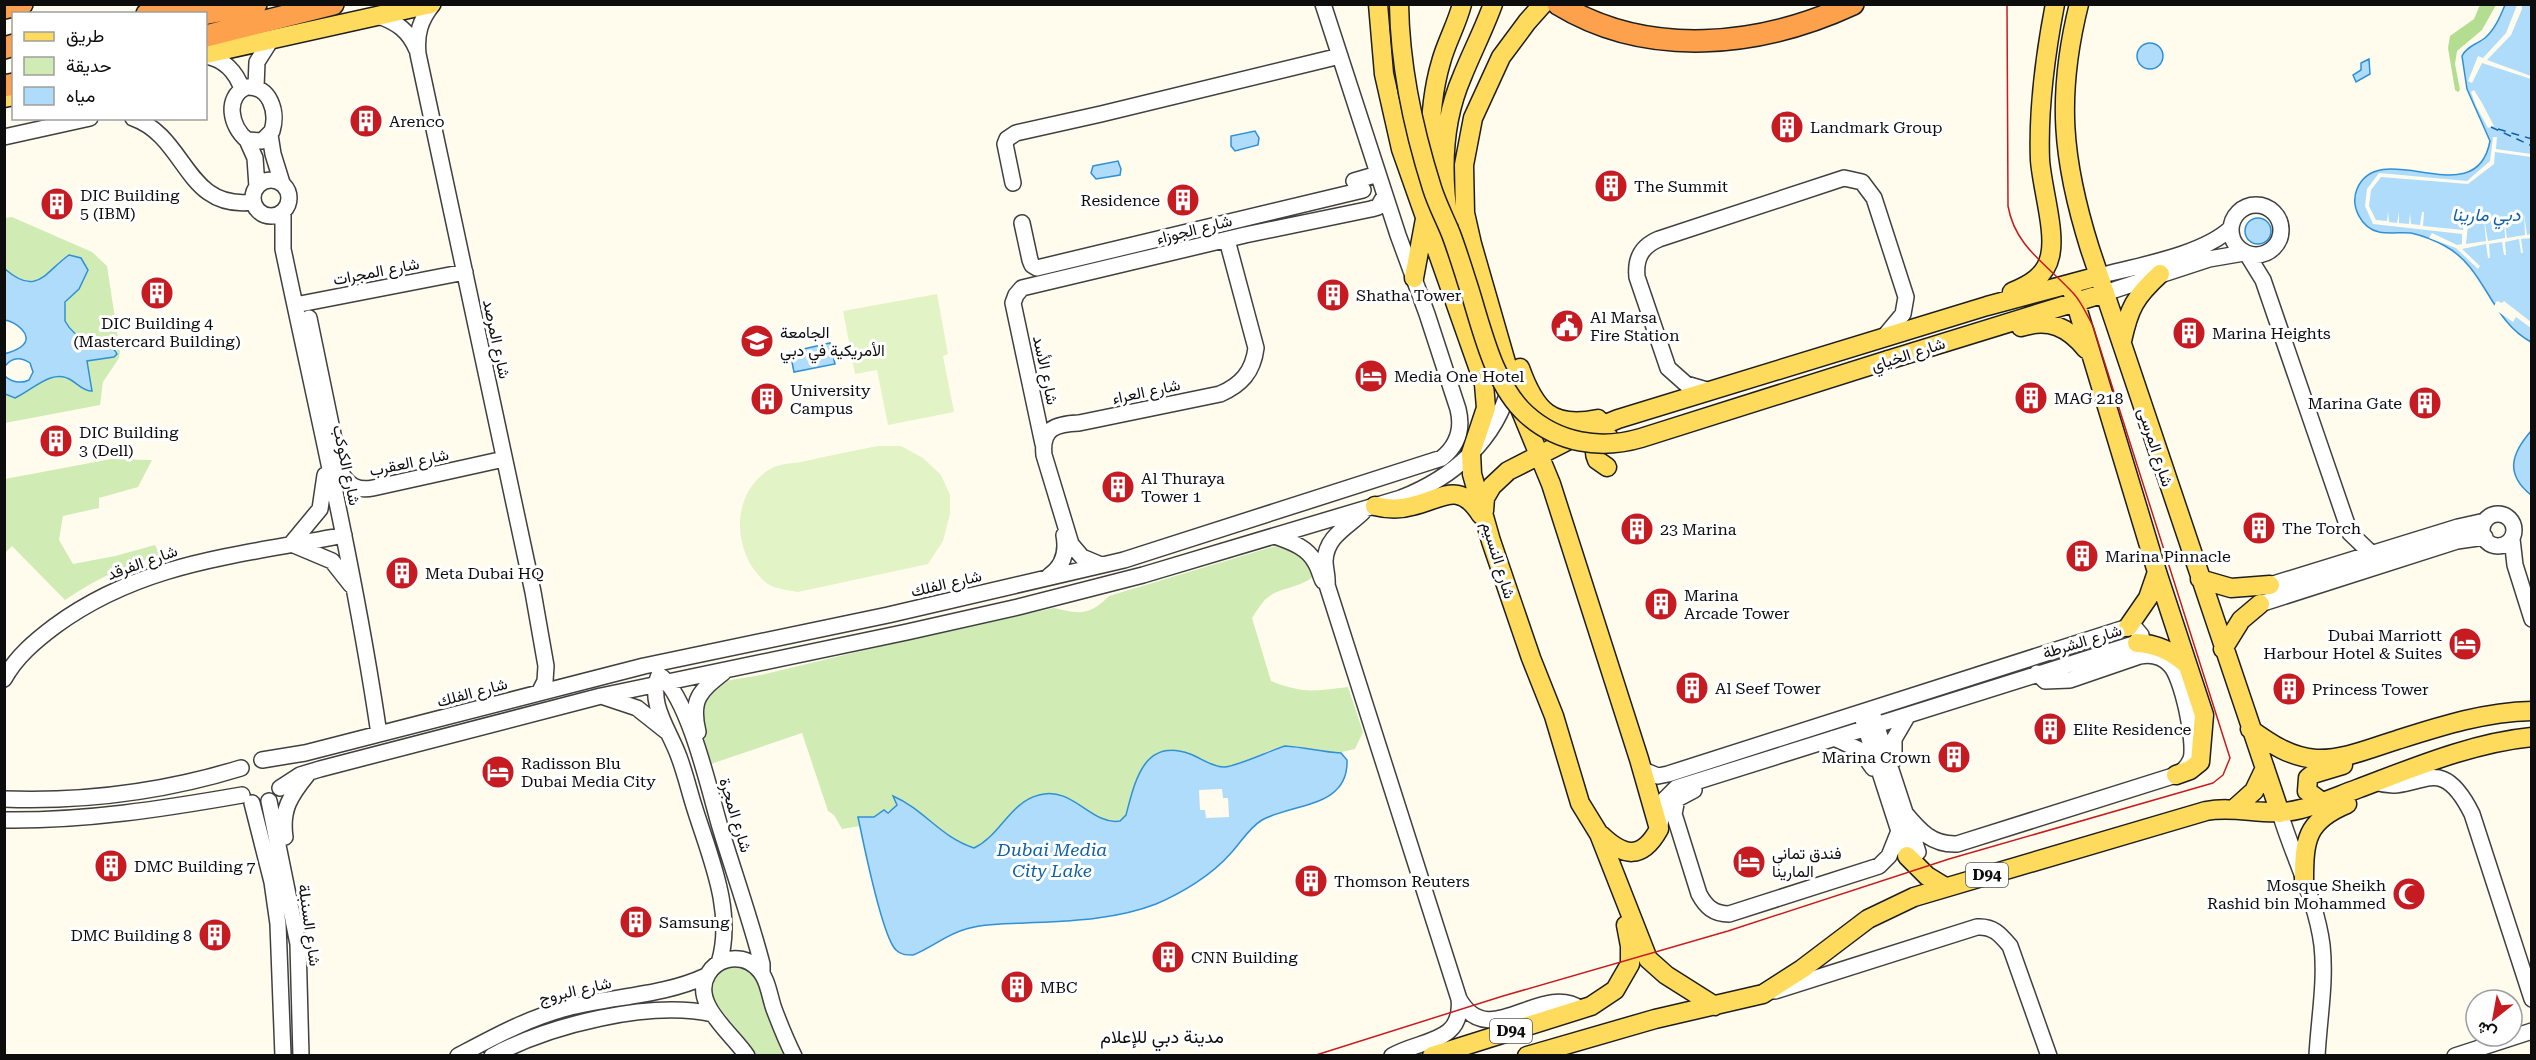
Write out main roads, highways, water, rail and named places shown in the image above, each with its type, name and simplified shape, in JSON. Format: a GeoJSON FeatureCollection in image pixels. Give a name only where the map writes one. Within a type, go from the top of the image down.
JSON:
{"type":"FeatureCollection","features":[{"type":"Feature","properties":{"kind":"highway"},"geometry":{"type":"LineString","coordinates":[[4,8],[22,4]]}},
{"type":"Feature","properties":{"kind":"highway"},"geometry":{"type":"LineString","coordinates":[[155,12],[188,4]]}},
{"type":"Feature","properties":{"kind":"highway"},"geometry":{"type":"LineString","coordinates":[[207,13],[256,4]]}},
{"type":"Feature","properties":{"kind":"highway"},"geometry":{"type":"LineString","coordinates":[[207,36],[333,4]]}},
{"type":"Feature","properties":{"kind":"highway"},"geometry":{"type":"LineString","coordinates":[[1558,4],[1588,21],[1622,33],[1673,41],[1723,39],[1772,32],[1820,18],[1853,4]]}},
{"type":"Feature","properties":{"kind":"main road"},"geometry":{"type":"LineString","coordinates":[[207,55],[432,4]]}},
{"type":"Feature","properties":{"kind":"main road","name":"شارع النسيم"},"geometry":{"type":"LineString","coordinates":[[1378,4],[1384,74],[1394,125],[1412,183],[1438,249],[1484,384],[1486,408],[1472,453],[1472,474],[1531,658],[1554,716],[1580,803],[1599,834],[1648,958],[1666,975],[1715,1006]]}},
{"type":"Feature","properties":{"kind":"main road"},"geometry":{"type":"LineString","coordinates":[[1399,4],[1402,60],[1416,131],[1433,189],[1451,234]]}},
{"type":"Feature","properties":{"kind":"main road"},"geometry":{"type":"LineString","coordinates":[[1438,249],[1431,168],[1431,111],[1441,59],[1462,4]]}},
{"type":"Feature","properties":{"kind":"main road"},"geometry":{"type":"LineString","coordinates":[[1451,234],[1443,171],[1448,123],[1461,78],[1493,4]]}},
{"type":"Feature","properties":{"kind":"main road"},"geometry":{"type":"LineString","coordinates":[[1543,4],[1513,39],[1491,75],[1473,118],[1466,149],[1463,181],[1467,221],[1523,417],[1563,523],[1643,770],[1659,829],[1651,844],[1633,852],[1614,847],[1599,834]]}},
{"type":"Feature","properties":{"kind":"main road"},"geometry":{"type":"LineString","coordinates":[[1987,306],[2035,280],[2048,262],[2052,240],[2042,186],[2040,122],[2046,56],[2055,4]]}},
{"type":"Feature","properties":{"kind":"main road","name":"شارع المرسى"},"geometry":{"type":"LineString","coordinates":[[2079,4],[2066,72],[2065,143],[2073,190],[2102,285],[2280,813]]}},
{"type":"Feature","properties":{"kind":"main road"},"geometry":{"type":"LineString","coordinates":[[1414,278],[1425,217]]}},
{"type":"Feature","properties":{"kind":"main road","name":"شارع الخياي"},"geometry":{"type":"LineString","coordinates":[[1451,234],[1503,384],[1526,414],[1546,429],[1568,439],[1592,444],[1629,441],[1888,360],[1961,337],[2072,293]]}},
{"type":"Feature","properties":{"kind":"main road"},"geometry":{"type":"LineString","coordinates":[[2122,343],[2127,315],[2134,300],[2160,274]]}},
{"type":"Feature","properties":{"kind":"main road","name":"شارع الخياي"},"geometry":{"type":"LineString","coordinates":[[1501,476],[1579,435],[1618,419],[1987,306],[2072,293],[2102,285]]}},
{"type":"Feature","properties":{"kind":"main road"},"geometry":{"type":"LineString","coordinates":[[2072,293],[2186,664],[2190,696],[2204,715],[2200,762],[2190,770],[2176,775]]}},
{"type":"Feature","properties":{"kind":"main road"},"geometry":{"type":"LineString","coordinates":[[1495,321],[1507,336],[1529,394],[1542,410],[1568,422],[1618,419]]}},
{"type":"Feature","properties":{"kind":"main road"},"geometry":{"type":"LineString","coordinates":[[1961,337],[1981,337],[2032,324],[2047,323],[2061,327],[2073,335],[2090,354]]}},
{"type":"Feature","properties":{"kind":"main road"},"geometry":{"type":"LineString","coordinates":[[1608,467],[1600,463],[1596,457],[1595,449],[1598,441],[1641,423],[1676,401]]}},
{"type":"Feature","properties":{"kind":"main road"},"geometry":{"type":"LineString","coordinates":[[1485,517],[1488,492],[1501,476],[1528,471],[1538,474],[1563,523]]}},
{"type":"Feature","properties":{"kind":"main road"},"geometry":{"type":"LineString","coordinates":[[1371,507],[1401,508],[1449,494],[1458,494],[1472,501],[1485,517]]}},
{"type":"Feature","properties":{"kind":"main road"},"geometry":{"type":"LineString","coordinates":[[2157,572],[2133,635],[2164,649],[2186,664]]}},
{"type":"Feature","properties":{"kind":"main road"},"geometry":{"type":"LineString","coordinates":[[2200,579],[2231,588],[2270,585]]}},
{"type":"Feature","properties":{"kind":"main road"},"geometry":{"type":"LineString","coordinates":[[2223,648],[2241,620],[2260,604]]}},
{"type":"Feature","properties":{"kind":"main road"},"geometry":{"type":"LineString","coordinates":[[2250,729],[2281,750],[2301,757],[2326,759],[2355,753],[2458,720],[2532,711]]}},
{"type":"Feature","properties":{"kind":"main road","name":"D94"},"geometry":{"type":"LineString","coordinates":[[1527,1056],[1655,1019],[1763,994],[1802,969],[1868,919],[1914,897],[1945,887],[2196,813],[2234,808],[2257,813],[2280,813],[2322,802],[2479,746],[2532,737]]}},
{"type":"Feature","properties":{"kind":"main road"},"geometry":{"type":"LineString","coordinates":[[2322,802],[2307,791],[2308,778],[2313,774],[2348,763],[2355,753]]}},
{"type":"Feature","properties":{"kind":"main road"},"geometry":{"type":"LineString","coordinates":[[2234,808],[2254,791],[2265,768]]}},
{"type":"Feature","properties":{"kind":"main road"},"geometry":{"type":"LineString","coordinates":[[2304,881],[2305,846],[2314,826],[2324,815],[2356,798],[2373,783]]}},
{"type":"Feature","properties":{"kind":"main road","name":"D94"},"geometry":{"type":"LineString","coordinates":[[1432,1056],[1586,1007],[1615,990],[1622,981],[1630,964],[1628,930],[1580,803]]}},
{"type":"Feature","properties":{"kind":"main road"},"geometry":{"type":"LineString","coordinates":[[1907,856],[1927,876],[1945,887]]}},
{"type":"Feature","properties":{"kind":"water","name":"دبي مارينا"},"geometry":{"type":"Polygon","coordinates":[[[2505,5],[2531,5],[2531,342],[2506,321],[2470,267],[2459,256],[2441,244],[2420,235],[2383,233],[2373,230],[2362,221],[2355,202],[2357,189],[2369,175],[2386,169],[2448,175],[2467,173],[2481,162],[2490,141],[2467,89],[2462,56],[2489,34],[2505,5]]]}},
{"type":"Feature","properties":{"kind":"water"},"geometry":{"type":"Polygon","coordinates":[[[2150,43],[2159,47],[2163,56],[2159,65],[2150,69],[2141,65],[2137,56],[2141,47],[2150,43]]]}},
{"type":"Feature","properties":{"kind":"water"},"geometry":{"type":"Polygon","coordinates":[[[2369,59],[2370,74],[2356,82],[2353,75],[2361,70],[2361,63],[2369,59]]]}},
{"type":"Feature","properties":{"kind":"water"},"geometry":{"type":"Polygon","coordinates":[[[1255,131],[1259,138],[1258,145],[1235,151],[1231,146],[1231,136],[1255,131]]]}},
{"type":"Feature","properties":{"kind":"water"},"geometry":{"type":"Polygon","coordinates":[[[1118,161],[1121,169],[1120,175],[1096,179],[1091,173],[1093,166],[1118,161]]]}},
{"type":"Feature","properties":{"kind":"water"},"geometry":{"type":"Polygon","coordinates":[[[2258,218],[2267,222],[2271,231],[2267,240],[2258,244],[2249,240],[2245,231],[2249,222],[2258,218]]]}},
{"type":"Feature","properties":{"kind":"water"},"geometry":{"type":"Polygon","coordinates":[[[69,255],[81,258],[88,270],[79,289],[65,302],[65,321],[80,337],[108,345],[117,354],[114,357],[87,361],[92,391],[83,389],[64,377],[57,377],[50,378],[15,398],[5,394],[5,376],[13,381],[23,382],[29,380],[33,372],[30,363],[20,359],[11,361],[5,366],[5,354],[20,347],[26,337],[22,329],[5,320],[5,269],[25,281],[33,281],[47,274],[69,255]]]}},
{"type":"Feature","properties":{"kind":"water"},"geometry":{"type":"Polygon","coordinates":[[[830,343],[835,364],[794,372],[790,352],[830,343]]]}},
{"type":"Feature","properties":{"kind":"water"},"geometry":{"type":"Polygon","coordinates":[[[2531,431],[2531,495],[2517,479],[2514,464],[2519,448],[2531,431]]]}},
{"type":"Feature","properties":{"kind":"water","name":"Dubai Media City Lake"},"geometry":{"type":"Polygon","coordinates":[[[1285,746],[1341,753],[1347,760],[1345,776],[1339,787],[1329,796],[1317,802],[1257,823],[1215,869],[1166,900],[1108,917],[973,927],[952,934],[913,955],[900,953],[891,942],[874,888],[858,817],[874,817],[884,810],[888,813],[897,805],[893,796],[914,808],[951,837],[974,848],[991,836],[1020,805],[1039,795],[1051,793],[1062,796],[1100,818],[1120,821],[1126,815],[1133,789],[1144,765],[1152,757],[1162,752],[1174,750],[1224,767],[1285,746]]]}},
{"type":"Feature","properties":{"kind":"tram line"},"geometry":{"type":"LineString","coordinates":[[1313,1056],[1503,996],[1728,931],[1949,859],[2213,783],[2223,775],[2230,758],[2093,326],[2077,298],[2017,233],[2008,206],[2007,4]]}},
{"type":"Feature","properties":{"kind":"place","name":"Arenco"},"geometry":{"type":"Point","coordinates":[366,121]}},
{"type":"Feature","properties":{"kind":"place","name":"Landmark Group"},"geometry":{"type":"Point","coordinates":[1787,127]}},
{"type":"Feature","properties":{"kind":"place","name":"The Summit"},"geometry":{"type":"Point","coordinates":[1611,186]}},
{"type":"Feature","properties":{"kind":"place","name":"Residence"},"geometry":{"type":"Point","coordinates":[1183,200]}},
{"type":"Feature","properties":{"kind":"place","name":"DIC Building 5 (IBM)"},"geometry":{"type":"Point","coordinates":[57,204]}},
{"type":"Feature","properties":{"kind":"place","name":"DIC Building 4 (Mastercard Building)"},"geometry":{"type":"Point","coordinates":[157,293]}},
{"type":"Feature","properties":{"kind":"place","name":"Shatha Tower"},"geometry":{"type":"Point","coordinates":[1333,295]}},
{"type":"Feature","properties":{"kind":"place","name":"Al Marsa Fire Station"},"geometry":{"type":"Point","coordinates":[1567,326]}},
{"type":"Feature","properties":{"kind":"place","name":"Marina Heights"},"geometry":{"type":"Point","coordinates":[2189,333]}},
{"type":"Feature","properties":{"kind":"place","name":"الجامعة الأمريكية في دبي"},"geometry":{"type":"Point","coordinates":[757,341]}},
{"type":"Feature","properties":{"kind":"place","name":"Media One Hotel"},"geometry":{"type":"Point","coordinates":[1371,376]}},
{"type":"Feature","properties":{"kind":"place","name":"MAG 218"},"geometry":{"type":"Point","coordinates":[2031,398]}},
{"type":"Feature","properties":{"kind":"place","name":"University Campus"},"geometry":{"type":"Point","coordinates":[767,399]}},
{"type":"Feature","properties":{"kind":"place","name":"Marina Gate"},"geometry":{"type":"Point","coordinates":[2425,403]}},
{"type":"Feature","properties":{"kind":"place","name":"DIC Building 3 (Dell)"},"geometry":{"type":"Point","coordinates":[56,441]}},
{"type":"Feature","properties":{"kind":"place","name":"Al Thuraya Tower 1"},"geometry":{"type":"Point","coordinates":[1118,487]}},
{"type":"Feature","properties":{"kind":"place","name":"The Torch"},"geometry":{"type":"Point","coordinates":[2259,528]}},
{"type":"Feature","properties":{"kind":"place","name":"23 Marina"},"geometry":{"type":"Point","coordinates":[1637,529]}},
{"type":"Feature","properties":{"kind":"place","name":"Marina Pinnacle"},"geometry":{"type":"Point","coordinates":[2082,556]}},
{"type":"Feature","properties":{"kind":"place","name":"Meta Dubai HQ"},"geometry":{"type":"Point","coordinates":[402,573]}},
{"type":"Feature","properties":{"kind":"place","name":"Marina Arcade Tower"},"geometry":{"type":"Point","coordinates":[1661,604]}},
{"type":"Feature","properties":{"kind":"place","name":"Dubai Marriott Harbour Hotel & Suites"},"geometry":{"type":"Point","coordinates":[2465,644]}},
{"type":"Feature","properties":{"kind":"place","name":"Al Seef Tower"},"geometry":{"type":"Point","coordinates":[1692,688]}},
{"type":"Feature","properties":{"kind":"place","name":"Princess Tower"},"geometry":{"type":"Point","coordinates":[2289,689]}},
{"type":"Feature","properties":{"kind":"place","name":"Elite Residence"},"geometry":{"type":"Point","coordinates":[2050,729]}},
{"type":"Feature","properties":{"kind":"place","name":"Marina Crown"},"geometry":{"type":"Point","coordinates":[1954,757]}},
{"type":"Feature","properties":{"kind":"place","name":"Radisson Blu Dubai Media City"},"geometry":{"type":"Point","coordinates":[498,772]}},
{"type":"Feature","properties":{"kind":"place","name":"فندق تماني المارينا"},"geometry":{"type":"Point","coordinates":[1749,862]}},
{"type":"Feature","properties":{"kind":"place","name":"DMC Building 7"},"geometry":{"type":"Point","coordinates":[111,866]}},
{"type":"Feature","properties":{"kind":"place","name":"Thomson Reuters"},"geometry":{"type":"Point","coordinates":[1311,881]}},
{"type":"Feature","properties":{"kind":"place","name":"Mosque Sheikh Rashid bin Mohammed"},"geometry":{"type":"Point","coordinates":[2409,894]}},
{"type":"Feature","properties":{"kind":"place","name":"Samsung"},"geometry":{"type":"Point","coordinates":[636,922]}},
{"type":"Feature","properties":{"kind":"place","name":"DMC Building 8"},"geometry":{"type":"Point","coordinates":[215,935]}},
{"type":"Feature","properties":{"kind":"place","name":"CNN Building"},"geometry":{"type":"Point","coordinates":[1168,957]}},
{"type":"Feature","properties":{"kind":"place","name":"MBC"},"geometry":{"type":"Point","coordinates":[1017,987]}},
{"type":"Feature","properties":{"kind":"district","name":"مدينة دبي للإعلام"},"geometry":{"type":"Point","coordinates":[1162,1037]}}]}
